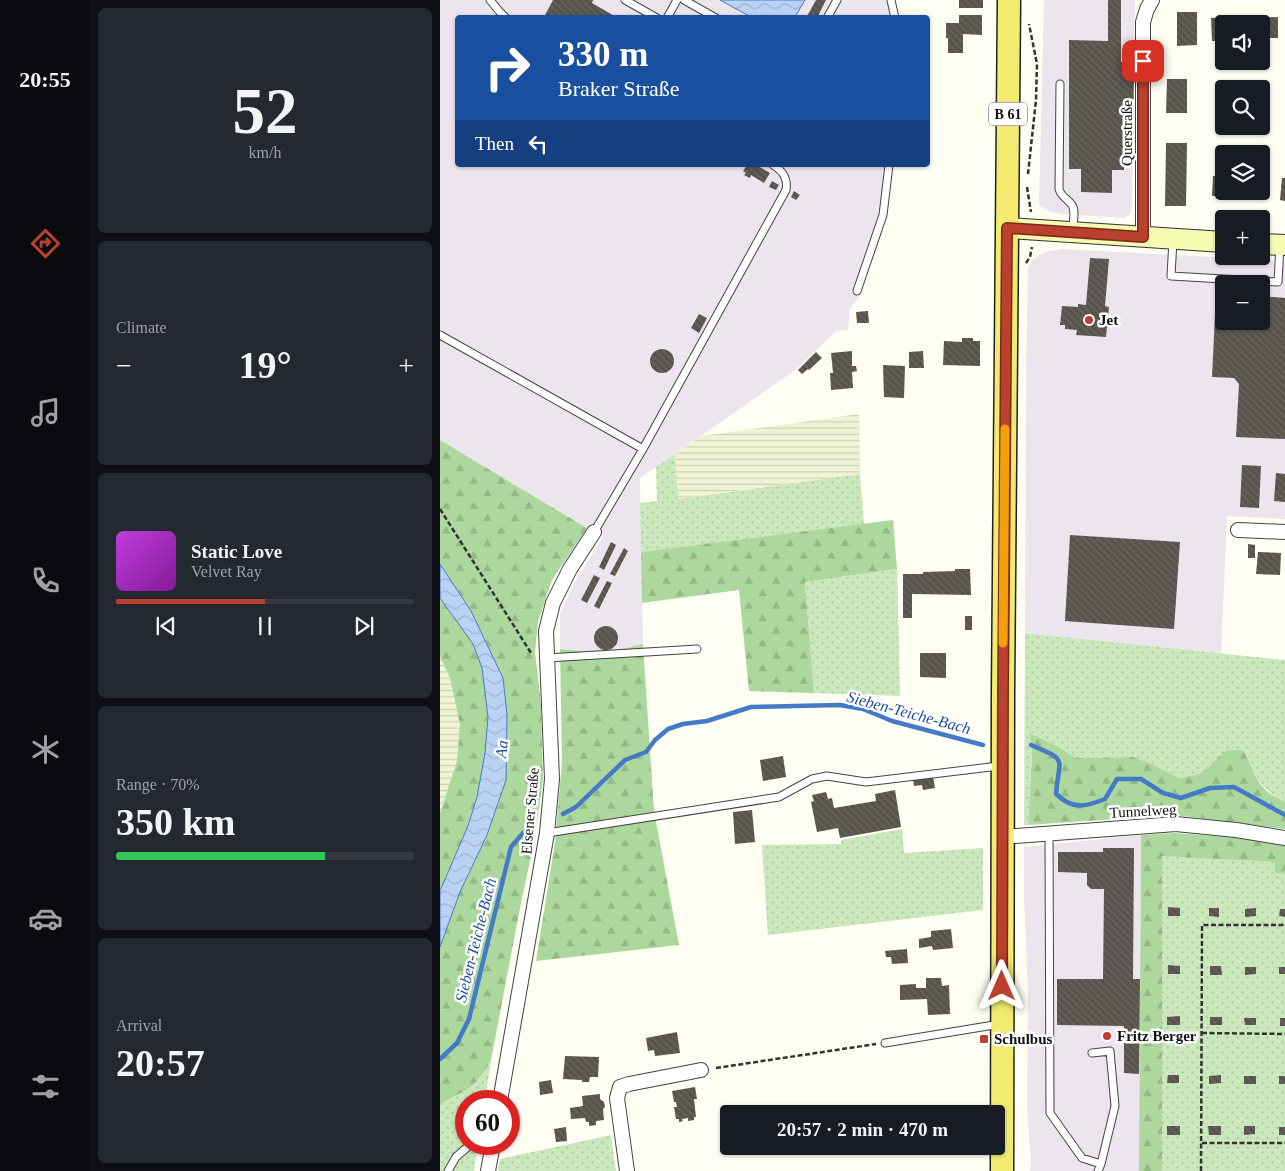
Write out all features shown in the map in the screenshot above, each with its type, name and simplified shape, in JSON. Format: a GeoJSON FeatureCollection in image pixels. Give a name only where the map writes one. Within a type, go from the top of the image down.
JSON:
{"type":"FeatureCollection","features":[{"type":"Feature","properties":{"kind":"main road","name":"B 61"},"geometry":{"type":"LineString","coordinates":[[1002,1171],[1002,837],[1009,0]]}},
{"type":"Feature","properties":{"kind":"main road"},"geometry":{"type":"LineString","coordinates":[[1007,228],[1215,241]]}},
{"type":"Feature","properties":{"kind":"street","name":"Querstraße"},"geometry":{"type":"LineString","coordinates":[[1143,237],[1144,22],[1147,9],[1152,0]]}},
{"type":"Feature","properties":{"kind":"street"},"geometry":{"type":"LineString","coordinates":[[1238,530],[1285,532]]}},
{"type":"Feature","properties":{"kind":"street","name":"Elsener Straße"},"geometry":{"type":"LineString","coordinates":[[502,1090],[547,833],[552,780],[546,631],[553,603],[570,569],[594,532]]}},
{"type":"Feature","properties":{"kind":"street","name":"Tunnelweg"},"geometry":{"type":"LineString","coordinates":[[1002,837],[1176,824],[1236,830],[1285,838]]}},
{"type":"Feature","properties":{"kind":"street"},"geometry":{"type":"LineString","coordinates":[[627,1171],[617,1098],[620,1087],[700,1070]]}},
{"type":"Feature","properties":{"kind":"street"},"geometry":{"type":"LineString","coordinates":[[488,1171],[490,1155]]}},
{"type":"Feature","properties":{"kind":"lane"},"geometry":{"type":"LineString","coordinates":[[490,0],[503,15]]}},
{"type":"Feature","properties":{"kind":"lane"},"geometry":{"type":"LineString","coordinates":[[626,0],[652,15]]}},
{"type":"Feature","properties":{"kind":"lane"},"geometry":{"type":"LineString","coordinates":[[669,15],[677,0]]}},
{"type":"Feature","properties":{"kind":"lane"},"geometry":{"type":"LineString","coordinates":[[684,0],[711,15]]}},
{"type":"Feature","properties":{"kind":"lane"},"geometry":{"type":"LineString","coordinates":[[829,15],[837,0]]}},
{"type":"Feature","properties":{"kind":"lane"},"geometry":{"type":"LineString","coordinates":[[891,0],[894,15]]}},
{"type":"Feature","properties":{"kind":"lane"},"geometry":{"type":"LineString","coordinates":[[1060,84],[1059,188],[1060,194],[1073,209],[1072,232]]}},
{"type":"Feature","properties":{"kind":"lane"},"geometry":{"type":"LineString","coordinates":[[594,532],[643,449],[786,190],[787,183],[784,174],[775,167]]}},
{"type":"Feature","properties":{"kind":"lane"},"geometry":{"type":"LineString","coordinates":[[857,291],[883,215],[889,167]]}},
{"type":"Feature","properties":{"kind":"lane"},"geometry":{"type":"LineString","coordinates":[[1174,239],[1172,276],[1278,282],[1275,245]]}},
{"type":"Feature","properties":{"kind":"lane"},"geometry":{"type":"LineString","coordinates":[[440,334],[643,449]]}},
{"type":"Feature","properties":{"kind":"lane"},"geometry":{"type":"LineString","coordinates":[[546,658],[697,649]]}},
{"type":"Feature","properties":{"kind":"lane"},"geometry":{"type":"LineString","coordinates":[[547,833],[779,797],[812,779],[827,776],[866,782],[1003,766]]}},
{"type":"Feature","properties":{"kind":"lane"},"geometry":{"type":"LineString","coordinates":[[1049,834],[1050,1113],[1082,1158],[1100,1168],[1115,1106],[1110,1051],[1092,1053]]}},
{"type":"Feature","properties":{"kind":"lane"},"geometry":{"type":"LineString","coordinates":[[885,1043],[1002,1024]]}},
{"type":"Feature","properties":{"kind":"lane"},"geometry":{"type":"LineString","coordinates":[[448,1171],[458,1155]]}},
{"type":"Feature","properties":{"kind":"path"},"geometry":{"type":"LineString","coordinates":[[1028,17],[1037,64],[1036,100],[1028,178]]}},
{"type":"Feature","properties":{"kind":"path"},"geometry":{"type":"LineString","coordinates":[[1027,187],[1030,203],[1031,230]]}},
{"type":"Feature","properties":{"kind":"path"},"geometry":{"type":"LineString","coordinates":[[440,508],[532,654]]}},
{"type":"Feature","properties":{"kind":"path"},"geometry":{"type":"LineString","coordinates":[[1201,1171],[1202,925],[1285,925]]}},
{"type":"Feature","properties":{"kind":"path"},"geometry":{"type":"LineString","coordinates":[[1202,1034],[1285,1034]]}},
{"type":"Feature","properties":{"kind":"path"},"geometry":{"type":"LineString","coordinates":[[700,1070],[885,1043]]}},
{"type":"Feature","properties":{"kind":"path"},"geometry":{"type":"LineString","coordinates":[[1202,1143],[1285,1143]]}},
{"type":"Feature","properties":{"kind":"shaded area"},"geometry":{"type":"Polygon","coordinates":[[[440,0],[895,0],[899,15],[455,15],[455,167],[893,167],[887,218],[860,296],[850,309],[848,330],[836,331],[797,369],[640,478],[643,644],[605,653],[560,649],[560,614],[574,583],[603,537],[440,440],[440,0]]]}},
{"type":"Feature","properties":{"kind":"shaded area"},"geometry":{"type":"Polygon","coordinates":[[[1044,0],[1135,0],[1132,208],[1131,213],[1125,218],[1061,214],[1049,211],[1039,205],[1044,0]]]}},
{"type":"Feature","properties":{"kind":"shaded area"},"geometry":{"type":"Polygon","coordinates":[[[1064,249],[1215,257],[1215,265],[1270,265],[1270,260],[1285,261],[1285,519],[1227,516],[1221,654],[1025,633],[1028,269],[1032,260],[1048,251],[1064,249]]]}},
{"type":"Feature","properties":{"kind":"shaded area"},"geometry":{"type":"Polygon","coordinates":[[[1141,835],[1139,1171],[1030,1171],[1027,1108],[1028,993],[1024,847],[1141,835]]]}},
{"type":"Feature","properties":{"kind":"green space"},"geometry":{"type":"Polygon","coordinates":[[[859,414],[860,474],[677,499],[675,454],[701,436],[859,414]]]}},
{"type":"Feature","properties":{"kind":"green space"},"geometry":{"type":"Polygon","coordinates":[[[440,440],[587,528],[552,580],[538,622],[535,652],[541,703],[543,780],[534,842],[491,1060],[472,1086],[466,1090],[455,1090],[455,1096],[440,1106],[440,947],[460,892],[487,835],[506,780],[507,715],[503,678],[471,611],[440,564],[440,440]]]}},
{"type":"Feature","properties":{"kind":"green space"},"geometry":{"type":"Polygon","coordinates":[[[675,454],[678,499],[860,474],[864,525],[641,552],[640,503],[657,501],[656,467],[675,454]]]}},
{"type":"Feature","properties":{"kind":"green space"},"geometry":{"type":"Polygon","coordinates":[[[893,520],[897,569],[805,582],[814,693],[749,691],[739,590],[642,603],[641,552],[893,520]]]}},
{"type":"Feature","properties":{"kind":"green space"},"geometry":{"type":"Polygon","coordinates":[[[897,569],[900,696],[814,693],[805,582],[897,569]]]}},
{"type":"Feature","properties":{"kind":"green space"},"geometry":{"type":"Polygon","coordinates":[[[440,598],[473,644],[482,668],[488,717],[485,753],[477,797],[468,826],[440,891],[440,813],[457,761],[460,725],[450,678],[440,656],[440,598]]]}},
{"type":"Feature","properties":{"kind":"green space"},"geometry":{"type":"Polygon","coordinates":[[[1025,633],[1285,660],[1285,802],[1261,784],[1247,756],[1219,756],[1199,774],[1179,778],[1152,764],[1133,757],[1076,758],[1057,746],[1029,733],[1032,753],[1028,825],[1024,825],[1025,633]]]}},
{"type":"Feature","properties":{"kind":"green space"},"geometry":{"type":"Polygon","coordinates":[[[643,644],[654,811],[679,945],[536,961],[555,842],[562,762],[560,649],[605,653],[643,644]]]}},
{"type":"Feature","properties":{"kind":"green space"},"geometry":{"type":"Polygon","coordinates":[[[440,656],[450,678],[460,725],[457,761],[440,813],[440,656]]]}},
{"type":"Feature","properties":{"kind":"green space"},"geometry":{"type":"Polygon","coordinates":[[[1029,733],[1057,746],[1076,758],[1133,757],[1152,764],[1179,778],[1199,774],[1228,750],[1242,750],[1264,789],[1285,802],[1285,829],[1175,815],[1028,825],[1032,753],[1029,733]]]}},
{"type":"Feature","properties":{"kind":"green space"},"geometry":{"type":"Polygon","coordinates":[[[902,829],[904,853],[983,848],[983,910],[768,935],[762,845],[841,844],[841,840],[902,829]]]}},
{"type":"Feature","properties":{"kind":"green space"},"geometry":{"type":"Polygon","coordinates":[[[1174,833],[1232,837],[1285,846],[1285,874],[1275,873],[1275,862],[1162,856],[1162,1171],[1139,1171],[1141,835],[1174,833]]]}},
{"type":"Feature","properties":{"kind":"green space"},"geometry":{"type":"Polygon","coordinates":[[[1162,855],[1275,862],[1275,873],[1285,874],[1285,1171],[1162,1171],[1162,855]]]}},
{"type":"Feature","properties":{"kind":"green space"},"geometry":{"type":"Polygon","coordinates":[[[491,1060],[487,1090],[466,1090],[472,1086],[491,1060]]]}},
{"type":"Feature","properties":{"kind":"green space"},"geometry":{"type":"Polygon","coordinates":[[[455,1096],[455,1155],[476,1155],[474,1171],[440,1171],[440,1106],[455,1096]]]}},
{"type":"Feature","properties":{"kind":"green space"},"geometry":{"type":"Polygon","coordinates":[[[611,1135],[616,1171],[498,1171],[500,1159],[611,1135]]]}},
{"type":"Feature","properties":{"kind":"water"},"geometry":{"type":"Polygon","coordinates":[[[720,0],[805,0],[796,15],[747,15],[720,0]]]}},
{"type":"Feature","properties":{"kind":"water","name":"Aa"},"geometry":{"type":"Polygon","coordinates":[[[440,564],[471,611],[503,678],[507,715],[506,780],[487,835],[460,892],[440,947],[440,891],[468,826],[477,797],[485,753],[488,717],[482,668],[473,644],[440,598],[440,564]]]}},
{"type":"Feature","properties":{"kind":"building"},"geometry":{"type":"Polygon","coordinates":[[[553,0],[593,0],[592,3],[613,15],[545,15],[553,0]]]}},
{"type":"Feature","properties":{"kind":"building"},"geometry":{"type":"Polygon","coordinates":[[[816,0],[826,0],[818,15],[808,15],[816,0]]]}},
{"type":"Feature","properties":{"kind":"building"},"geometry":{"type":"Polygon","coordinates":[[[959,0],[983,0],[983,8],[959,8],[959,0]]]}},
{"type":"Feature","properties":{"kind":"building"},"geometry":{"type":"Polygon","coordinates":[[[1108,0],[1121,0],[1121,62],[1131,62],[1134,65],[1133,158],[1124,158],[1124,170],[1112,170],[1112,193],[1081,192],[1081,169],[1069,169],[1069,40],[1108,41],[1108,0]]]}},
{"type":"Feature","properties":{"kind":"building"},"geometry":{"type":"Polygon","coordinates":[[[1177,12],[1197,12],[1197,45],[1177,46],[1177,12]]]}},
{"type":"Feature","properties":{"kind":"building"},"geometry":{"type":"Polygon","coordinates":[[[959,15],[982,15],[982,35],[963,34],[963,53],[948,53],[946,23],[959,23],[959,15]]]}},
{"type":"Feature","properties":{"kind":"building"},"geometry":{"type":"Polygon","coordinates":[[[1270,17],[1278,17],[1278,38],[1270,38],[1270,17]]]}},
{"type":"Feature","properties":{"kind":"building"},"geometry":{"type":"Polygon","coordinates":[[[1211,18],[1215,18],[1215,41],[1212,41],[1211,18]]]}},
{"type":"Feature","properties":{"kind":"building"},"geometry":{"type":"Polygon","coordinates":[[[1167,79],[1187,79],[1187,113],[1166,113],[1167,79]]]}},
{"type":"Feature","properties":{"kind":"building"},"geometry":{"type":"Polygon","coordinates":[[[1166,143],[1187,143],[1186,206],[1165,206],[1166,143]]]}},
{"type":"Feature","properties":{"kind":"building"},"geometry":{"type":"Polygon","coordinates":[[[746,167],[760,167],[770,173],[764,183],[751,175],[750,178],[744,175],[746,173],[743,171],[746,167]]]}},
{"type":"Feature","properties":{"kind":"building"},"geometry":{"type":"Polygon","coordinates":[[[1213,176],[1215,176],[1215,196],[1212,196],[1213,176]]]}},
{"type":"Feature","properties":{"kind":"building"},"geometry":{"type":"Polygon","coordinates":[[[1282,178],[1285,178],[1285,201],[1280,200],[1282,178]]]}},
{"type":"Feature","properties":{"kind":"building"},"geometry":{"type":"Polygon","coordinates":[[[772,181],[779,185],[776,190],[769,187],[772,181]]]}},
{"type":"Feature","properties":{"kind":"building"},"geometry":{"type":"Polygon","coordinates":[[[794,191],[800,195],[796,200],[791,197],[794,191]]]}},
{"type":"Feature","properties":{"kind":"building"},"geometry":{"type":"Polygon","coordinates":[[[1090,258],[1109,259],[1105,306],[1109,307],[1106,337],[1076,335],[1077,330],[1065,329],[1065,325],[1060,325],[1062,306],[1078,307],[1078,304],[1086,305],[1090,258]]]}},
{"type":"Feature","properties":{"kind":"building"},"geometry":{"type":"Polygon","coordinates":[[[1270,297],[1285,298],[1285,439],[1236,437],[1239,384],[1234,378],[1212,377],[1215,315],[1215,330],[1270,330],[1270,297]]]}},
{"type":"Feature","properties":{"kind":"building"},"geometry":{"type":"Polygon","coordinates":[[[868,311],[869,323],[857,323],[856,312],[868,311]]]}},
{"type":"Feature","properties":{"kind":"building"},"geometry":{"type":"Polygon","coordinates":[[[699,314],[707,318],[699,333],[691,328],[699,314]]]}},
{"type":"Feature","properties":{"kind":"building"},"geometry":{"type":"Polygon","coordinates":[[[962,338],[973,338],[973,341],[980,341],[980,366],[943,365],[944,341],[962,342],[962,338]]]}},
{"type":"Feature","properties":{"kind":"building"},"geometry":{"type":"Polygon","coordinates":[[[662,349],[667,350],[673,356],[673,366],[667,372],[662,373],[657,372],[651,366],[650,361],[651,356],[657,350],[662,349]]]}},
{"type":"Feature","properties":{"kind":"building"},"geometry":{"type":"Polygon","coordinates":[[[852,351],[852,366],[856,366],[857,371],[852,372],[853,388],[831,390],[830,373],[833,373],[831,353],[852,351]]]}},
{"type":"Feature","properties":{"kind":"building"},"geometry":{"type":"Polygon","coordinates":[[[923,351],[924,368],[909,368],[909,352],[923,351]]]}},
{"type":"Feature","properties":{"kind":"building"},"geometry":{"type":"Polygon","coordinates":[[[816,352],[822,358],[802,374],[798,370],[816,352]]]}},
{"type":"Feature","properties":{"kind":"building"},"geometry":{"type":"Polygon","coordinates":[[[883,365],[905,366],[904,398],[884,397],[883,365]]]}},
{"type":"Feature","properties":{"kind":"building"},"geometry":{"type":"Polygon","coordinates":[[[1242,465],[1261,466],[1259,508],[1240,507],[1242,465]]]}},
{"type":"Feature","properties":{"kind":"building"},"geometry":{"type":"Polygon","coordinates":[[[1276,473],[1285,474],[1285,502],[1274,501],[1276,473]]]}},
{"type":"Feature","properties":{"kind":"building"},"geometry":{"type":"Polygon","coordinates":[[[1070,535],[1180,542],[1174,629],[1065,621],[1070,535]]]}},
{"type":"Feature","properties":{"kind":"building"},"geometry":{"type":"Polygon","coordinates":[[[611,542],[616,545],[604,570],[599,567],[611,542]]]}},
{"type":"Feature","properties":{"kind":"building"},"geometry":{"type":"Polygon","coordinates":[[[1248,544],[1255,545],[1255,558],[1248,558],[1248,544]]]}},
{"type":"Feature","properties":{"kind":"building"},"geometry":{"type":"Polygon","coordinates":[[[624,548],[628,551],[615,576],[610,574],[624,548]]]}},
{"type":"Feature","properties":{"kind":"building"},"geometry":{"type":"Polygon","coordinates":[[[1258,552],[1281,553],[1280,575],[1256,574],[1258,552]]]}},
{"type":"Feature","properties":{"kind":"building"},"geometry":{"type":"Polygon","coordinates":[[[955,569],[970,569],[971,595],[912,594],[912,618],[903,618],[903,574],[955,571],[955,569]]]}},
{"type":"Feature","properties":{"kind":"building"},"geometry":{"type":"Polygon","coordinates":[[[594,575],[600,578],[587,603],[581,600],[594,575]]]}},
{"type":"Feature","properties":{"kind":"building"},"geometry":{"type":"Polygon","coordinates":[[[607,581],[612,583],[599,609],[594,606],[607,581]]]}},
{"type":"Feature","properties":{"kind":"building"},"geometry":{"type":"Polygon","coordinates":[[[965,616],[972,616],[972,630],[965,630],[965,616]]]}},
{"type":"Feature","properties":{"kind":"building"},"geometry":{"type":"Polygon","coordinates":[[[606,626],[615,629],[618,638],[615,647],[606,650],[597,647],[594,638],[597,629],[606,626]]]}},
{"type":"Feature","properties":{"kind":"building"},"geometry":{"type":"Polygon","coordinates":[[[920,653],[946,653],[946,678],[920,677],[920,653]]]}},
{"type":"Feature","properties":{"kind":"building"},"geometry":{"type":"Polygon","coordinates":[[[783,756],[786,777],[763,781],[760,760],[783,756]]]}},
{"type":"Feature","properties":{"kind":"building"},"geometry":{"type":"Polygon","coordinates":[[[933,777],[935,788],[923,790],[922,785],[914,786],[913,780],[933,777]]]}},
{"type":"Feature","properties":{"kind":"building"},"geometry":{"type":"Polygon","coordinates":[[[895,790],[901,827],[840,838],[838,828],[817,832],[811,802],[814,801],[812,795],[826,792],[828,799],[832,798],[834,808],[876,801],[875,794],[895,790]]]}},
{"type":"Feature","properties":{"kind":"building"},"geometry":{"type":"Polygon","coordinates":[[[752,810],[755,842],[735,844],[733,812],[752,810]]]}},
{"type":"Feature","properties":{"kind":"building"},"geometry":{"type":"Polygon","coordinates":[[[1103,848],[1134,848],[1133,979],[1140,979],[1139,1074],[1124,1073],[1124,1026],[1057,1025],[1057,979],[1103,979],[1104,889],[1091,889],[1087,885],[1087,873],[1058,872],[1058,852],[1103,852],[1103,848]]]}},
{"type":"Feature","properties":{"kind":"building"},"geometry":{"type":"Polygon","coordinates":[[[1168,907],[1180,908],[1180,916],[1168,916],[1168,907]]]}},
{"type":"Feature","properties":{"kind":"building"},"geometry":{"type":"Polygon","coordinates":[[[1209,908],[1219,908],[1219,917],[1209,916],[1209,908]]]}},
{"type":"Feature","properties":{"kind":"building"},"geometry":{"type":"Polygon","coordinates":[[[1256,908],[1256,916],[1245,917],[1245,909],[1256,908]]]}},
{"type":"Feature","properties":{"kind":"building"},"geometry":{"type":"Polygon","coordinates":[[[1280,909],[1285,909],[1285,917],[1279,916],[1280,909]]]}},
{"type":"Feature","properties":{"kind":"building"},"geometry":{"type":"Polygon","coordinates":[[[951,929],[953,948],[933,950],[932,946],[919,948],[919,939],[931,937],[931,931],[951,929]]]}},
{"type":"Feature","properties":{"kind":"building"},"geometry":{"type":"Polygon","coordinates":[[[907,949],[908,963],[892,964],[891,957],[886,957],[885,951],[907,949]]]}},
{"type":"Feature","properties":{"kind":"building"},"geometry":{"type":"Polygon","coordinates":[[[1168,965],[1180,966],[1180,974],[1168,974],[1168,965]]]}},
{"type":"Feature","properties":{"kind":"building"},"geometry":{"type":"Polygon","coordinates":[[[1210,966],[1221,966],[1222,975],[1210,975],[1210,966]]]}},
{"type":"Feature","properties":{"kind":"building"},"geometry":{"type":"Polygon","coordinates":[[[1245,967],[1256,967],[1256,974],[1245,975],[1245,967]]]}},
{"type":"Feature","properties":{"kind":"building"},"geometry":{"type":"Polygon","coordinates":[[[1279,967],[1285,967],[1285,974],[1279,974],[1279,967]]]}},
{"type":"Feature","properties":{"kind":"building"},"geometry":{"type":"Polygon","coordinates":[[[926,978],[941,978],[942,986],[949,985],[950,1014],[928,1015],[927,999],[900,1000],[900,985],[916,984],[916,988],[926,988],[926,978]]]}},
{"type":"Feature","properties":{"kind":"building"},"geometry":{"type":"Polygon","coordinates":[[[1180,1016],[1180,1025],[1167,1025],[1167,1017],[1180,1016]]]}},
{"type":"Feature","properties":{"kind":"building"},"geometry":{"type":"Polygon","coordinates":[[[1210,1017],[1222,1017],[1222,1025],[1210,1025],[1210,1017]]]}},
{"type":"Feature","properties":{"kind":"building"},"geometry":{"type":"Polygon","coordinates":[[[1244,1018],[1256,1018],[1256,1025],[1245,1025],[1244,1018]]]}},
{"type":"Feature","properties":{"kind":"building"},"geometry":{"type":"Polygon","coordinates":[[[1280,1018],[1285,1018],[1285,1026],[1280,1026],[1280,1018]]]}},
{"type":"Feature","properties":{"kind":"building"},"geometry":{"type":"Polygon","coordinates":[[[677,1032],[680,1053],[655,1056],[654,1050],[648,1051],[646,1038],[677,1032]]]}},
{"type":"Feature","properties":{"kind":"building"},"geometry":{"type":"Polygon","coordinates":[[[565,1056],[599,1057],[598,1077],[590,1077],[589,1082],[563,1079],[565,1056]]]}},
{"type":"Feature","properties":{"kind":"building"},"geometry":{"type":"Polygon","coordinates":[[[1168,1075],[1179,1075],[1179,1083],[1167,1083],[1168,1075]]]}},
{"type":"Feature","properties":{"kind":"building"},"geometry":{"type":"Polygon","coordinates":[[[1221,1075],[1221,1083],[1209,1084],[1209,1076],[1221,1075]]]}},
{"type":"Feature","properties":{"kind":"building"},"geometry":{"type":"Polygon","coordinates":[[[1244,1076],[1256,1076],[1256,1084],[1244,1084],[1244,1076]]]}},
{"type":"Feature","properties":{"kind":"building"},"geometry":{"type":"Polygon","coordinates":[[[1279,1076],[1285,1076],[1285,1084],[1279,1084],[1279,1076]]]}},
{"type":"Feature","properties":{"kind":"building"},"geometry":{"type":"Polygon","coordinates":[[[551,1080],[553,1093],[540,1095],[539,1082],[551,1080]]]}},
{"type":"Feature","properties":{"kind":"building"},"geometry":{"type":"Polygon","coordinates":[[[695,1087],[697,1099],[694,1099],[696,1117],[694,1117],[694,1120],[688,1121],[688,1118],[682,1119],[683,1121],[679,1122],[679,1119],[676,1119],[674,1107],[677,1107],[672,1091],[695,1087]]]}},
{"type":"Feature","properties":{"kind":"building"},"geometry":{"type":"Polygon","coordinates":[[[600,1094],[600,1099],[604,1102],[605,1107],[603,1109],[604,1120],[596,1121],[596,1125],[589,1126],[589,1122],[586,1122],[585,1118],[571,1119],[570,1108],[583,1106],[582,1096],[600,1094]]]}},
{"type":"Feature","properties":{"kind":"building"},"geometry":{"type":"Polygon","coordinates":[[[1167,1126],[1180,1126],[1180,1135],[1167,1135],[1167,1126]]]}},
{"type":"Feature","properties":{"kind":"building"},"geometry":{"type":"Polygon","coordinates":[[[1208,1126],[1221,1126],[1221,1135],[1209,1135],[1208,1126]]]}},
{"type":"Feature","properties":{"kind":"building"},"geometry":{"type":"Polygon","coordinates":[[[1244,1126],[1255,1126],[1255,1134],[1244,1135],[1244,1126]]]}},
{"type":"Feature","properties":{"kind":"building"},"geometry":{"type":"Polygon","coordinates":[[[566,1127],[567,1141],[556,1142],[554,1129],[566,1127]]]}},
{"type":"Feature","properties":{"kind":"building"},"geometry":{"type":"Polygon","coordinates":[[[1279,1127],[1285,1127],[1285,1135],[1279,1135],[1279,1127]]]}},
{"type":"Feature","properties":{"kind":"waterway","name":"Sieben-Teiche-Bach"},"geometry":{"type":"LineString","coordinates":[[563,814],[576,807],[625,760],[646,752],[655,740],[668,729],[683,724],[707,721],[751,707],[840,705],[863,709],[892,721],[983,745]]}},
{"type":"Feature","properties":{"kind":"waterway","name":"Sieben-Teiche-Bach"},"geometry":{"type":"LineString","coordinates":[[1031,745],[1051,754],[1059,762],[1056,794],[1074,805],[1091,804],[1105,799],[1117,779],[1141,779],[1163,793],[1181,798],[1210,788],[1234,787],[1285,815]]}},
{"type":"Feature","properties":{"kind":"waterway","name":"Sieben-Teiche-Bach"},"geometry":{"type":"LineString","coordinates":[[440,1059],[457,1043],[469,1019],[511,847],[523,833],[533,828]]}},
{"type":"Feature","properties":{"kind":"slow traffic"},"geometry":{"type":"LineString","coordinates":[[1003,643],[1005,429]]}},
{"type":"Feature","properties":{"kind":"place","name":"Jet"},"geometry":{"type":"Point","coordinates":[1089,320]}},
{"type":"Feature","properties":{"kind":"place","name":"Fritz Berger"},"geometry":{"type":"Point","coordinates":[1107,1036]}},
{"type":"Feature","properties":{"kind":"place","name":"Schulbus"},"geometry":{"type":"Point","coordinates":[984,1039]}},
{"type":"Feature","properties":{"kind":"route"},"geometry":{"type":"LineString","coordinates":[[1002,986],[1007,228],[1143,237],[1143,61]]}}]}
